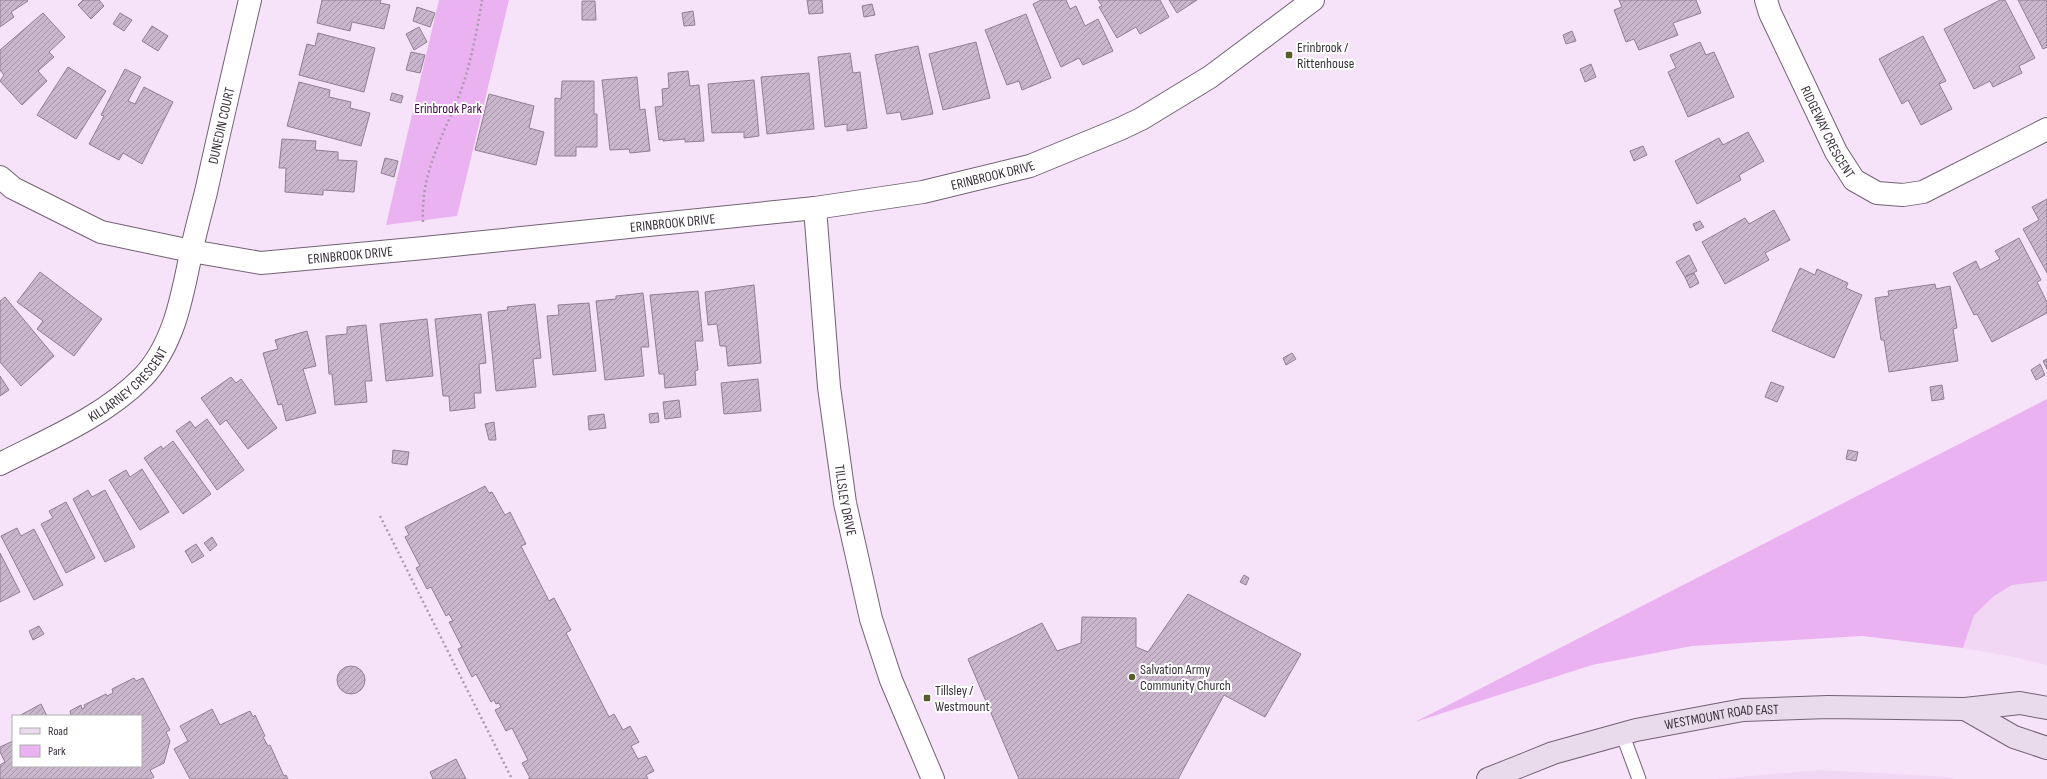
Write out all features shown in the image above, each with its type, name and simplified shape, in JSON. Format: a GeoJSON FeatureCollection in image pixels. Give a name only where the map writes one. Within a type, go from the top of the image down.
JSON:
{"type":"FeatureCollection","features":[{"type":"Feature","properties":{"kind":"main road","name":"WESTMOUNT ROAD EAST"},"geometry":{"type":"LineString","coordinates":[[1488,779],[1553,752],[1622,733],[1743,710],[1828,707],[1965,709],[2020,703],[2047,708]]}},
{"type":"Feature","properties":{"kind":"main road","name":"WESTMOUNT ROAD EAST"},"geometry":{"type":"LineString","coordinates":[[1965,709],[2014,738],[2047,748]]}},
{"type":"Feature","properties":{"kind":"street","name":"DUNEDIN COURT"},"geometry":{"type":"LineString","coordinates":[[191,251],[250,0]]}},
{"type":"Feature","properties":{"kind":"street","name":"ERINBROOK DRIVE"},"geometry":{"type":"LineString","coordinates":[[0,177],[13,188],[101,232],[191,251],[261,263],[815,208],[923,192],[1030,166],[1113,132],[1141,119],[1210,77],[1313,0]]}},
{"type":"Feature","properties":{"kind":"street","name":"RIDGEWAY CRESCENT"},"geometry":{"type":"LineString","coordinates":[[1766,0],[1770,13],[1836,152],[1854,180],[1877,193],[1903,195],[1923,192],[2047,129]]}},
{"type":"Feature","properties":{"kind":"street","name":"TILLSLEY DRIVE"},"geometry":{"type":"LineString","coordinates":[[815,208],[829,387],[845,503],[871,619],[891,680],[933,779]]}},
{"type":"Feature","properties":{"kind":"street","name":"KILLARNEY CRESCENT"},"geometry":{"type":"LineString","coordinates":[[0,464],[95,415],[142,378],[154,363],[168,339],[181,304],[191,251]]}},
{"type":"Feature","properties":{"kind":"lane"},"geometry":{"type":"LineString","coordinates":[[1622,733],[1639,779]]}},
{"type":"Feature","properties":{"kind":"path"},"geometry":{"type":"LineString","coordinates":[[424,248],[422,210],[430,163],[466,75],[482,0]]}},
{"type":"Feature","properties":{"kind":"path"},"geometry":{"type":"LineString","coordinates":[[380,516],[512,779]]}},
{"type":"Feature","properties":{"kind":"shaded area"},"geometry":{"type":"Polygon","coordinates":[[[2047,581],[2047,665],[2009,656],[1963,648],[1974,615],[1994,596],[2012,585],[2047,581]]]}},
{"type":"Feature","properties":{"kind":"shaded area"},"geometry":{"type":"Polygon","coordinates":[[[1820,770],[1948,777],[1956,779],[1716,779],[1820,770]]]}},
{"type":"Feature","properties":{"kind":"green space","name":"Erinbrook Park"},"geometry":{"type":"Polygon","coordinates":[[[439,0],[509,0],[457,216],[386,225],[439,0]]]}},
{"type":"Feature","properties":{"kind":"green space"},"geometry":{"type":"Polygon","coordinates":[[[2047,399],[2047,581],[2012,585],[1994,596],[1974,615],[1963,648],[1862,636],[1692,646],[1592,665],[1415,722],[2047,399]]]}},
{"type":"Feature","properties":{"kind":"building"},"geometry":{"type":"Polygon","coordinates":[[[0,0],[28,1],[11,12],[14,17],[0,27],[0,0]]]}},
{"type":"Feature","properties":{"kind":"building"},"geometry":{"type":"Polygon","coordinates":[[[83,0],[99,0],[104,6],[91,19],[78,5],[83,0]]]}},
{"type":"Feature","properties":{"kind":"building"},"geometry":{"type":"Polygon","coordinates":[[[322,0],[381,0],[380,3],[390,5],[384,29],[352,22],[350,31],[317,23],[322,0]]]}},
{"type":"Feature","properties":{"kind":"building"},"geometry":{"type":"Polygon","coordinates":[[[807,0],[822,0],[823,13],[809,14],[807,0]]]}},
{"type":"Feature","properties":{"kind":"building"},"geometry":{"type":"Polygon","coordinates":[[[1041,0],[1066,0],[1070,9],[1076,6],[1085,26],[1098,19],[1113,51],[1083,65],[1079,58],[1061,67],[1033,4],[1041,0]]]}},
{"type":"Feature","properties":{"kind":"building"},"geometry":{"type":"Polygon","coordinates":[[[1098,0],[1160,0],[1169,17],[1140,34],[1136,27],[1117,38],[1099,7],[1102,6],[1098,0]]]}},
{"type":"Feature","properties":{"kind":"building"},"geometry":{"type":"Polygon","coordinates":[[[1169,0],[1197,0],[1177,13],[1169,0]]]}},
{"type":"Feature","properties":{"kind":"building"},"geometry":{"type":"Polygon","coordinates":[[[1619,0],[1696,0],[1701,13],[1673,23],[1678,35],[1639,50],[1634,39],[1626,42],[1614,10],[1622,7],[1619,0]]]}},
{"type":"Feature","properties":{"kind":"building"},"geometry":{"type":"Polygon","coordinates":[[[2000,0],[2005,0],[2035,58],[2019,66],[2022,73],[1993,87],[1990,81],[1974,89],[1944,29],[2000,0]]]}},
{"type":"Feature","properties":{"kind":"building"},"geometry":{"type":"Polygon","coordinates":[[[2018,0],[2047,0],[2047,47],[2043,49],[2018,0]]]}},
{"type":"Feature","properties":{"kind":"building"},"geometry":{"type":"Polygon","coordinates":[[[582,1],[595,1],[596,20],[582,20],[582,1]]]}},
{"type":"Feature","properties":{"kind":"building"},"geometry":{"type":"Polygon","coordinates":[[[872,4],[875,15],[864,17],[862,6],[872,4]]]}},
{"type":"Feature","properties":{"kind":"building"},"geometry":{"type":"Polygon","coordinates":[[[417,7],[435,13],[430,27],[413,21],[417,7]]]}},
{"type":"Feature","properties":{"kind":"building"},"geometry":{"type":"Polygon","coordinates":[[[693,11],[695,25],[684,26],[682,13],[693,11]]]}},
{"type":"Feature","properties":{"kind":"building"},"geometry":{"type":"Polygon","coordinates":[[[43,13],[65,37],[49,52],[54,57],[38,71],[47,81],[22,105],[0,81],[4,75],[0,70],[0,50],[43,13]]]}},
{"type":"Feature","properties":{"kind":"building"},"geometry":{"type":"Polygon","coordinates":[[[120,13],[132,20],[124,31],[113,24],[120,13]]]}},
{"type":"Feature","properties":{"kind":"building"},"geometry":{"type":"Polygon","coordinates":[[[1026,14],[1051,78],[1022,90],[1019,81],[1007,85],[985,30],[1026,14]]]}},
{"type":"Feature","properties":{"kind":"building"},"geometry":{"type":"Polygon","coordinates":[[[152,26],[168,36],[158,51],[142,41],[152,26]]]}},
{"type":"Feature","properties":{"kind":"building"},"geometry":{"type":"Polygon","coordinates":[[[419,27],[427,42],[414,50],[406,34],[419,27]]]}},
{"type":"Feature","properties":{"kind":"building"},"geometry":{"type":"Polygon","coordinates":[[[1572,31],[1576,41],[1566,44],[1563,35],[1572,31]]]}},
{"type":"Feature","properties":{"kind":"building"},"geometry":{"type":"Polygon","coordinates":[[[318,33],[375,48],[364,92],[299,75],[307,44],[315,46],[318,33]]]}},
{"type":"Feature","properties":{"kind":"building"},"geometry":{"type":"Polygon","coordinates":[[[1923,36],[1946,81],[1939,84],[1952,109],[1921,125],[1908,100],[1902,104],[1879,59],[1923,36]]]}},
{"type":"Feature","properties":{"kind":"building"},"geometry":{"type":"Polygon","coordinates":[[[976,42],[990,98],[943,110],[929,54],[976,42]]]}},
{"type":"Feature","properties":{"kind":"building"},"geometry":{"type":"Polygon","coordinates":[[[1700,42],[1706,55],[1714,52],[1734,97],[1688,117],[1668,72],[1676,68],[1670,55],[1700,42]]]}},
{"type":"Feature","properties":{"kind":"building"},"geometry":{"type":"Polygon","coordinates":[[[918,46],[933,114],[902,120],[900,112],[887,114],[875,55],[918,46]]]}},
{"type":"Feature","properties":{"kind":"building"},"geometry":{"type":"Polygon","coordinates":[[[411,52],[425,55],[420,73],[406,70],[411,52]]]}},
{"type":"Feature","properties":{"kind":"building"},"geometry":{"type":"Polygon","coordinates":[[[850,53],[853,73],[860,72],[867,128],[847,131],[847,124],[825,127],[818,57],[850,53]]]}},
{"type":"Feature","properties":{"kind":"building"},"geometry":{"type":"Polygon","coordinates":[[[1591,64],[1596,77],[1585,82],[1580,69],[1591,64]]]}},
{"type":"Feature","properties":{"kind":"building"},"geometry":{"type":"Polygon","coordinates":[[[68,67],[106,91],[76,139],[37,115],[68,67]]]}},
{"type":"Feature","properties":{"kind":"building"},"geometry":{"type":"Polygon","coordinates":[[[125,69],[141,77],[128,101],[135,104],[144,87],[173,102],[142,164],[123,153],[119,160],[89,144],[104,116],[101,115],[125,69]]]}},
{"type":"Feature","properties":{"kind":"building"},"geometry":{"type":"Polygon","coordinates":[[[688,71],[690,86],[699,85],[704,141],[685,142],[685,139],[659,140],[655,107],[663,106],[662,89],[669,88],[668,73],[688,71]]]}},
{"type":"Feature","properties":{"kind":"building"},"geometry":{"type":"Polygon","coordinates":[[[809,73],[814,129],[767,134],[761,77],[809,73]]]}},
{"type":"Feature","properties":{"kind":"building"},"geometry":{"type":"Polygon","coordinates":[[[637,77],[640,110],[645,109],[650,151],[630,153],[629,149],[610,150],[602,80],[637,77]]]}},
{"type":"Feature","properties":{"kind":"building"},"geometry":{"type":"Polygon","coordinates":[[[754,80],[759,136],[744,138],[744,132],[712,133],[708,84],[754,80]]]}},
{"type":"Feature","properties":{"kind":"building"},"geometry":{"type":"Polygon","coordinates":[[[562,81],[594,81],[594,114],[597,114],[597,147],[576,147],[576,156],[555,156],[555,98],[561,99],[562,81]]]}},
{"type":"Feature","properties":{"kind":"building"},"geometry":{"type":"Polygon","coordinates":[[[299,82],[330,90],[329,97],[351,102],[350,108],[370,113],[361,146],[287,126],[299,82]]]}},
{"type":"Feature","properties":{"kind":"building"},"geometry":{"type":"Polygon","coordinates":[[[392,93],[403,96],[401,103],[390,100],[392,93]]]}},
{"type":"Feature","properties":{"kind":"building"},"geometry":{"type":"Polygon","coordinates":[[[489,94],[534,106],[529,128],[544,132],[536,165],[475,150],[489,94]]]}},
{"type":"Feature","properties":{"kind":"building"},"geometry":{"type":"Polygon","coordinates":[[[1748,132],[1764,161],[1739,175],[1741,180],[1697,204],[1675,161],[1719,138],[1723,145],[1748,132]]]}},
{"type":"Feature","properties":{"kind":"building"},"geometry":{"type":"Polygon","coordinates":[[[282,139],[316,141],[315,150],[338,152],[338,160],[357,161],[354,192],[323,190],[323,195],[285,192],[286,168],[279,168],[282,139]]]}},
{"type":"Feature","properties":{"kind":"building"},"geometry":{"type":"Polygon","coordinates":[[[1643,146],[1647,155],[1634,161],[1630,151],[1643,146]]]}},
{"type":"Feature","properties":{"kind":"building"},"geometry":{"type":"Polygon","coordinates":[[[385,158],[398,161],[394,177],[381,173],[385,158]]]}},
{"type":"Feature","properties":{"kind":"building"},"geometry":{"type":"Polygon","coordinates":[[[2047,199],[2047,273],[2023,229],[2039,220],[2032,207],[2047,199]]]}},
{"type":"Feature","properties":{"kind":"building"},"geometry":{"type":"Polygon","coordinates":[[[1774,210],[1790,240],[1765,253],[1769,260],[1725,284],[1702,242],[1745,218],[1749,224],[1774,210]]]}},
{"type":"Feature","properties":{"kind":"building"},"geometry":{"type":"Polygon","coordinates":[[[1700,221],[1704,227],[1696,231],[1693,224],[1700,221]]]}},
{"type":"Feature","properties":{"kind":"building"},"geometry":{"type":"Polygon","coordinates":[[[2019,238],[2041,280],[2037,282],[2047,302],[2047,313],[1992,342],[1977,314],[1974,315],[1953,273],[1976,261],[1980,270],[2000,259],[1995,251],[2019,238]]]}},
{"type":"Feature","properties":{"kind":"building"},"geometry":{"type":"Polygon","coordinates":[[[1689,255],[1697,271],[1685,277],[1676,262],[1689,255]]]}},
{"type":"Feature","properties":{"kind":"building"},"geometry":{"type":"Polygon","coordinates":[[[1800,268],[1815,275],[1817,269],[1848,283],[1846,288],[1862,295],[1834,358],[1772,331],[1800,268]]]}},
{"type":"Feature","properties":{"kind":"building"},"geometry":{"type":"Polygon","coordinates":[[[40,272],[102,319],[74,356],[37,329],[43,321],[17,302],[40,272]]]}},
{"type":"Feature","properties":{"kind":"building"},"geometry":{"type":"Polygon","coordinates":[[[1694,273],[1699,283],[1690,288],[1685,277],[1694,273]]]}},
{"type":"Feature","properties":{"kind":"building"},"geometry":{"type":"Polygon","coordinates":[[[1935,284],[1936,289],[1950,286],[1957,328],[1953,329],[1958,361],[1889,372],[1884,340],[1881,340],[1875,298],[1889,296],[1888,291],[1935,284]]]}},
{"type":"Feature","properties":{"kind":"building"},"geometry":{"type":"Polygon","coordinates":[[[754,285],[761,363],[728,366],[726,346],[720,346],[717,324],[708,325],[705,292],[754,285]]]}},
{"type":"Feature","properties":{"kind":"building"},"geometry":{"type":"Polygon","coordinates":[[[698,291],[703,341],[695,341],[698,370],[695,371],[696,385],[665,388],[664,374],[659,374],[650,295],[698,291]]]}},
{"type":"Feature","properties":{"kind":"building"},"geometry":{"type":"Polygon","coordinates":[[[643,293],[649,347],[641,347],[644,376],[605,380],[596,301],[616,299],[616,296],[643,293]]]}},
{"type":"Feature","properties":{"kind":"building"},"geometry":{"type":"Polygon","coordinates":[[[5,297],[54,356],[21,386],[0,362],[0,301],[5,297]]]}},
{"type":"Feature","properties":{"kind":"building"},"geometry":{"type":"Polygon","coordinates":[[[589,303],[596,371],[553,375],[547,316],[559,315],[558,305],[589,303]]]}},
{"type":"Feature","properties":{"kind":"building"},"geometry":{"type":"Polygon","coordinates":[[[535,304],[541,358],[533,359],[536,387],[496,391],[488,312],[508,310],[507,307],[535,304]]]}},
{"type":"Feature","properties":{"kind":"building"},"geometry":{"type":"Polygon","coordinates":[[[481,314],[486,363],[479,364],[481,393],[474,393],[475,408],[450,411],[449,396],[443,396],[435,319],[481,314]]]}},
{"type":"Feature","properties":{"kind":"building"},"geometry":{"type":"Polygon","coordinates":[[[427,319],[433,376],[386,381],[380,324],[427,319]]]}},
{"type":"Feature","properties":{"kind":"building"},"geometry":{"type":"Polygon","coordinates":[[[366,325],[372,381],[365,381],[367,402],[335,405],[332,374],[329,374],[326,336],[347,334],[347,327],[366,325]]]}},
{"type":"Feature","properties":{"kind":"building"},"geometry":{"type":"Polygon","coordinates":[[[307,331],[316,366],[303,369],[316,413],[286,421],[282,404],[278,405],[263,353],[278,349],[275,340],[307,331]]]}},
{"type":"Feature","properties":{"kind":"building"},"geometry":{"type":"Polygon","coordinates":[[[1292,353],[1296,359],[1286,365],[1283,358],[1292,353]]]}},
{"type":"Feature","properties":{"kind":"building"},"geometry":{"type":"Polygon","coordinates":[[[2047,359],[2047,369],[2043,361],[2047,359]]]}},
{"type":"Feature","properties":{"kind":"building"},"geometry":{"type":"Polygon","coordinates":[[[2040,364],[2045,375],[2036,380],[2031,370],[2040,364]]]}},
{"type":"Feature","properties":{"kind":"building"},"geometry":{"type":"Polygon","coordinates":[[[0,376],[9,390],[0,396],[0,376]]]}},
{"type":"Feature","properties":{"kind":"building"},"geometry":{"type":"Polygon","coordinates":[[[231,377],[236,383],[241,379],[277,428],[248,449],[226,420],[220,425],[201,398],[231,377]]]}},
{"type":"Feature","properties":{"kind":"building"},"geometry":{"type":"Polygon","coordinates":[[[758,379],[761,411],[724,414],[721,383],[758,379]]]}},
{"type":"Feature","properties":{"kind":"building"},"geometry":{"type":"Polygon","coordinates":[[[1771,382],[1784,387],[1777,402],[1765,397],[1771,382]]]}},
{"type":"Feature","properties":{"kind":"building"},"geometry":{"type":"Polygon","coordinates":[[[1942,385],[1944,399],[1932,401],[1930,387],[1942,385]]]}},
{"type":"Feature","properties":{"kind":"building"},"geometry":{"type":"Polygon","coordinates":[[[679,400],[681,417],[665,419],[663,402],[679,400]]]}},
{"type":"Feature","properties":{"kind":"building"},"geometry":{"type":"Polygon","coordinates":[[[658,413],[659,422],[650,423],[649,414],[658,413]]]}},
{"type":"Feature","properties":{"kind":"building"},"geometry":{"type":"Polygon","coordinates":[[[604,414],[606,428],[589,430],[588,416],[604,414]]]}},
{"type":"Feature","properties":{"kind":"building"},"geometry":{"type":"Polygon","coordinates":[[[207,419],[244,470],[217,490],[176,431],[190,421],[195,428],[207,419]]]}},
{"type":"Feature","properties":{"kind":"building"},"geometry":{"type":"Polygon","coordinates":[[[494,422],[496,440],[489,440],[485,424],[494,422]]]}},
{"type":"Feature","properties":{"kind":"building"},"geometry":{"type":"Polygon","coordinates":[[[173,441],[211,494],[183,514],[144,458],[161,446],[163,449],[173,441]]]}},
{"type":"Feature","properties":{"kind":"building"},"geometry":{"type":"Polygon","coordinates":[[[393,450],[409,452],[407,465],[392,463],[393,450]]]}},
{"type":"Feature","properties":{"kind":"building"},"geometry":{"type":"Polygon","coordinates":[[[1848,450],[1858,452],[1856,461],[1846,459],[1848,450]]]}},
{"type":"Feature","properties":{"kind":"building"},"geometry":{"type":"Polygon","coordinates":[[[142,469],[169,512],[140,530],[109,480],[126,470],[130,477],[142,469]]]}},
{"type":"Feature","properties":{"kind":"building"},"geometry":{"type":"Polygon","coordinates":[[[485,486],[489,493],[492,492],[505,515],[510,512],[526,544],[521,546],[549,601],[554,598],[571,630],[566,633],[609,717],[614,714],[623,730],[630,726],[639,742],[631,746],[638,759],[646,756],[654,771],[646,775],[648,779],[528,779],[530,778],[522,763],[528,760],[512,728],[506,731],[495,710],[501,707],[499,703],[496,704],[494,700],[491,702],[476,674],[472,677],[458,649],[462,647],[449,622],[453,621],[449,614],[446,616],[431,587],[427,589],[416,568],[420,566],[405,537],[409,535],[405,527],[485,486]]]}},
{"type":"Feature","properties":{"kind":"building"},"geometry":{"type":"Polygon","coordinates":[[[88,490],[92,497],[105,490],[135,547],[105,562],[73,499],[88,490]]]}},
{"type":"Feature","properties":{"kind":"building"},"geometry":{"type":"Polygon","coordinates":[[[66,502],[95,558],[66,573],[41,524],[53,518],[49,511],[66,502]]]}},
{"type":"Feature","properties":{"kind":"building"},"geometry":{"type":"Polygon","coordinates":[[[17,528],[21,536],[34,529],[63,585],[34,600],[1,536],[17,528]]]}},
{"type":"Feature","properties":{"kind":"building"},"geometry":{"type":"Polygon","coordinates":[[[212,537],[217,545],[210,551],[204,543],[212,537]]]}},
{"type":"Feature","properties":{"kind":"building"},"geometry":{"type":"Polygon","coordinates":[[[196,544],[204,556],[192,563],[185,551],[196,544]]]}},
{"type":"Feature","properties":{"kind":"building"},"geometry":{"type":"Polygon","coordinates":[[[0,553],[20,592],[0,602],[0,553]]]}},
{"type":"Feature","properties":{"kind":"building"},"geometry":{"type":"Polygon","coordinates":[[[1244,575],[1249,578],[1246,585],[1240,582],[1244,575]]]}},
{"type":"Feature","properties":{"kind":"building","name":"Salvation Army Community Church"},"geometry":{"type":"Polygon","coordinates":[[[1188,594],[1301,654],[1265,717],[1224,695],[1178,779],[1019,779],[968,659],[1042,623],[1057,651],[1081,643],[1082,617],[1136,618],[1136,647],[1148,652],[1188,594]]]}},
{"type":"Feature","properties":{"kind":"building"},"geometry":{"type":"Polygon","coordinates":[[[39,626],[44,634],[33,640],[29,631],[39,626]]]}},
{"type":"Feature","properties":{"kind":"building"},"geometry":{"type":"Polygon","coordinates":[[[351,666],[361,670],[365,680],[361,690],[351,694],[341,690],[337,680],[341,670],[351,666]]]}},
{"type":"Feature","properties":{"kind":"building"},"geometry":{"type":"Polygon","coordinates":[[[134,678],[136,681],[143,678],[170,730],[166,732],[170,741],[164,763],[150,770],[154,777],[150,779],[0,779],[0,765],[5,762],[0,752],[0,747],[12,741],[12,767],[142,767],[142,715],[71,715],[70,711],[81,705],[82,709],[85,707],[84,705],[106,694],[107,696],[113,693],[112,689],[134,678]]]}},
{"type":"Feature","properties":{"kind":"building"},"geometry":{"type":"Polygon","coordinates":[[[41,704],[46,715],[21,715],[41,704]]]}},
{"type":"Feature","properties":{"kind":"building"},"geometry":{"type":"Polygon","coordinates":[[[212,709],[220,725],[250,711],[253,717],[255,715],[265,736],[263,737],[268,746],[270,745],[284,776],[286,775],[288,779],[190,779],[174,749],[188,741],[180,726],[212,709]]]}},
{"type":"Feature","properties":{"kind":"building"},"geometry":{"type":"Polygon","coordinates":[[[456,759],[466,779],[433,779],[430,772],[456,759]]]}},
{"type":"Feature","properties":{"kind":"place","name":"Erinbrook / Rittenhouse"},"geometry":{"type":"Point","coordinates":[1289,55]}},
{"type":"Feature","properties":{"kind":"place","name":"Salvation Army Community Church"},"geometry":{"type":"Point","coordinates":[1132,677]}},
{"type":"Feature","properties":{"kind":"place","name":"Tillsley / Westmount"},"geometry":{"type":"Point","coordinates":[927,698]}}]}
